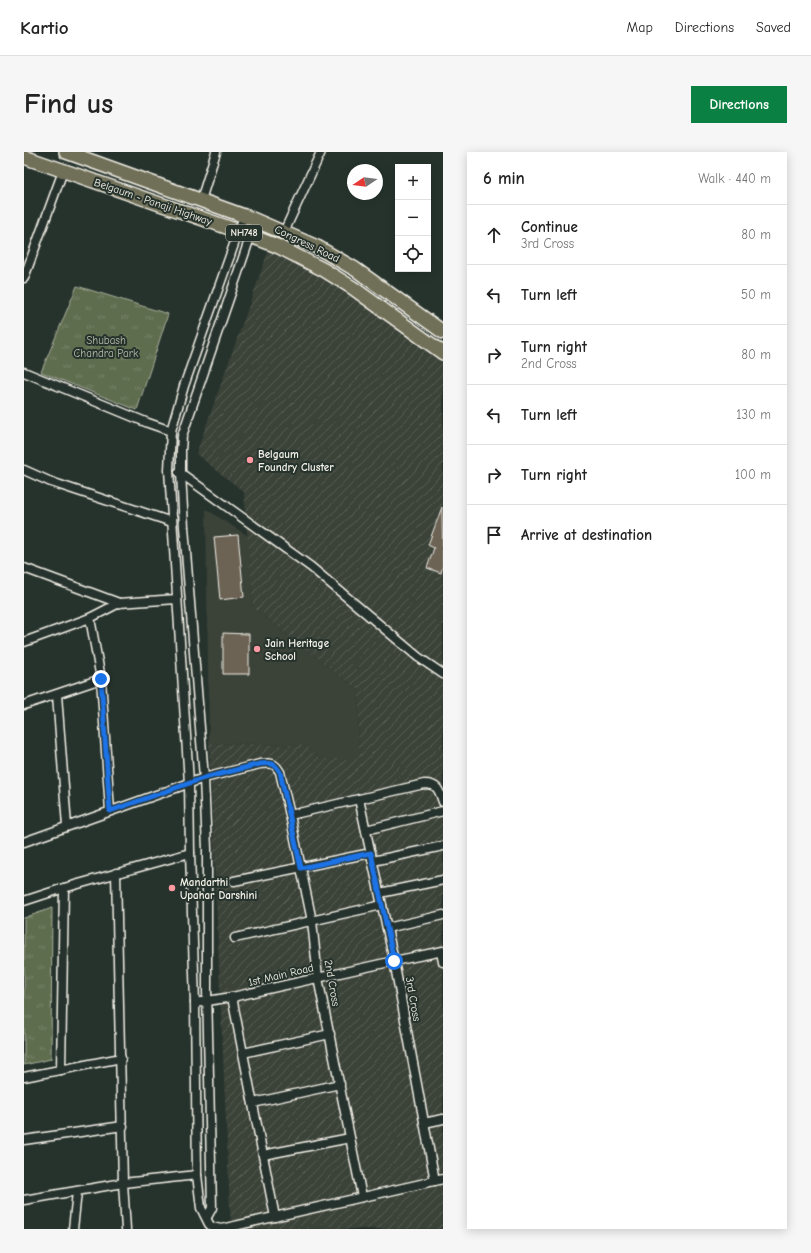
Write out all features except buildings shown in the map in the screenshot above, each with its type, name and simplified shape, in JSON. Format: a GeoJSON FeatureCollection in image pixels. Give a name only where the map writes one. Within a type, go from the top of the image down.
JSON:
{"type":"FeatureCollection","features":[{"type":"Feature","properties":{"kind":"highway","name":"Congress Road"},"geometry":{"type":"LineString","coordinates":[[66,152],[250,218],[317,247],[355,269],[443,332]]}},
{"type":"Feature","properties":{"kind":"highway","name":"Belgaum - Panaji Highway"},"geometry":{"type":"LineString","coordinates":[[24,157],[244,233],[277,246],[324,270],[353,288],[443,353]]}},
{"type":"Feature","properties":{"kind":"street"},"geometry":{"type":"LineString","coordinates":[[201,200],[216,152]]}},
{"type":"Feature","properties":{"kind":"street"},"geometry":{"type":"LineString","coordinates":[[284,232],[321,152]]}},
{"type":"Feature","properties":{"kind":"street"},"geometry":{"type":"LineString","coordinates":[[24,278],[63,171]]}},
{"type":"Feature","properties":{"kind":"street"},"geometry":{"type":"LineString","coordinates":[[250,218],[184,386],[171,431],[169,470],[189,783],[195,1003],[197,1175],[201,1208],[209,1224],[212,1227],[221,1229],[439,1180]]}},
{"type":"Feature","properties":{"kind":"street"},"geometry":{"type":"LineString","coordinates":[[206,1217],[212,1208],[207,1002],[207,849],[204,778],[184,527],[181,450],[182,436],[244,233],[250,218]]}},
{"type":"Feature","properties":{"kind":"street"},"geometry":{"type":"LineString","coordinates":[[24,372],[171,431]]}},
{"type":"Feature","properties":{"kind":"street"},"geometry":{"type":"LineString","coordinates":[[24,470],[51,482],[172,522]]}},
{"type":"Feature","properties":{"kind":"street"},"geometry":{"type":"LineString","coordinates":[[169,470],[181,473],[311,567],[418,657],[443,674]]}},
{"type":"Feature","properties":{"kind":"street"},"geometry":{"type":"LineString","coordinates":[[24,568],[119,603]]}},
{"type":"Feature","properties":{"kind":"street"},"geometry":{"type":"LineString","coordinates":[[24,642],[90,618],[119,603],[177,599]]}},
{"type":"Feature","properties":{"kind":"street"},"geometry":{"type":"LineString","coordinates":[[90,618],[101,679],[110,811]]}},
{"type":"Feature","properties":{"kind":"street"},"geometry":{"type":"LineString","coordinates":[[24,705],[101,679]]}},
{"type":"Feature","properties":{"kind":"street"},"geometry":{"type":"LineString","coordinates":[[57,695],[67,826]]}},
{"type":"Feature","properties":{"kind":"street","name":"2nd Cross"},"geometry":{"type":"LineString","coordinates":[[204,778],[269,763],[276,766],[280,772],[312,921],[318,978],[362,1197]]}},
{"type":"Feature","properties":{"kind":"street"},"geometry":{"type":"LineString","coordinates":[[24,842],[204,778]]}},
{"type":"Feature","properties":{"kind":"street"},"geometry":{"type":"LineString","coordinates":[[290,815],[424,784],[430,784],[439,789],[443,802]]}},
{"type":"Feature","properties":{"kind":"street","name":"3rd Cross"},"geometry":{"type":"LineString","coordinates":[[359,799],[394,961],[424,1124],[439,1180]]}},
{"type":"Feature","properties":{"kind":"street"},"geometry":{"type":"LineString","coordinates":[[366,830],[443,811]]}},
{"type":"Feature","properties":{"kind":"street"},"geometry":{"type":"LineString","coordinates":[[234,881],[301,868],[443,846]]}},
{"type":"Feature","properties":{"kind":"street"},"geometry":{"type":"LineString","coordinates":[[24,902],[64,888],[190,853]]}},
{"type":"Feature","properties":{"kind":"street"},"geometry":{"type":"LineString","coordinates":[[116,873],[123,1126],[123,1183],[126,1229]]}},
{"type":"Feature","properties":{"kind":"street"},"geometry":{"type":"LineString","coordinates":[[380,893],[443,880]]}},
{"type":"Feature","properties":{"kind":"street"},"geometry":{"type":"LineString","coordinates":[[61,1070],[64,888]]}},
{"type":"Feature","properties":{"kind":"street"},"geometry":{"type":"LineString","coordinates":[[235,938],[382,905]]}},
{"type":"Feature","properties":{"kind":"street"},"geometry":{"type":"LineString","coordinates":[[387,928],[443,915]]}},
{"type":"Feature","properties":{"kind":"street"},"geometry":{"type":"LineString","coordinates":[[442,952],[443,962]]}},
{"type":"Feature","properties":{"kind":"street","name":"1st Main Road"},"geometry":{"type":"LineString","coordinates":[[195,1003],[232,997],[394,961],[442,952]]}},
{"type":"Feature","properties":{"kind":"street"},"geometry":{"type":"LineString","coordinates":[[232,997],[275,1217]]}},
{"type":"Feature","properties":{"kind":"street"},"geometry":{"type":"LineString","coordinates":[[243,1053],[330,1034]]}},
{"type":"Feature","properties":{"kind":"street"},"geometry":{"type":"LineString","coordinates":[[24,1077],[120,1058]]}},
{"type":"Feature","properties":{"kind":"street"},"geometry":{"type":"LineString","coordinates":[[253,1103],[340,1084]]}},
{"type":"Feature","properties":{"kind":"street"},"geometry":{"type":"LineString","coordinates":[[424,1124],[443,1119]]}},
{"type":"Feature","properties":{"kind":"street"},"geometry":{"type":"LineString","coordinates":[[24,1140],[123,1126]]}},
{"type":"Feature","properties":{"kind":"street"},"geometry":{"type":"LineString","coordinates":[[263,1155],[350,1138]]}},
{"type":"Feature","properties":{"kind":"street"},"geometry":{"type":"LineString","coordinates":[[24,1200],[123,1183],[197,1175]]}},
{"type":"Feature","properties":{"kind":"street"},"geometry":{"type":"LineString","coordinates":[[73,1229],[77,1192]]}},
{"type":"Feature","properties":{"kind":"shaded area"},"geometry":{"type":"Polygon","coordinates":[[[269,249],[339,286],[443,362],[443,1229],[232,1229],[209,743],[303,745],[323,759],[358,759],[359,691],[253,608],[244,492],[196,454],[269,249]]]}},
{"type":"Feature","properties":{"kind":"shaded area","name":"Jain Heritage School"},"geometry":{"type":"Polygon","coordinates":[[[206,509],[248,536],[253,608],[359,691],[358,759],[323,759],[303,745],[209,743],[206,509]]]}},
{"type":"Feature","properties":{"kind":"green space","name":"Shubash Chandra Park"},"geometry":{"type":"Polygon","coordinates":[[[77,286],[168,314],[137,410],[41,372],[77,286]]]}},
{"type":"Feature","properties":{"kind":"green space"},"geometry":{"type":"Polygon","coordinates":[[[52,908],[51,1059],[24,1065],[24,918],[52,908]]]}},
{"type":"Feature","properties":{"kind":"place","name":"Belgaum Foundry Cluster"},"geometry":{"type":"Point","coordinates":[250,460]}},
{"type":"Feature","properties":{"kind":"place","name":"Jain Heritage School"},"geometry":{"type":"Point","coordinates":[257,649]}},
{"type":"Feature","properties":{"kind":"place","name":"Mandarthi Upahar Darshini"},"geometry":{"type":"Point","coordinates":[172,888]}},
{"type":"Feature","properties":{"kind":"route"},"geometry":{"type":"LineString","coordinates":[[101,679],[110,811],[204,778],[260,764],[273,764],[280,772],[301,868],[371,853],[394,961]]}}]}
